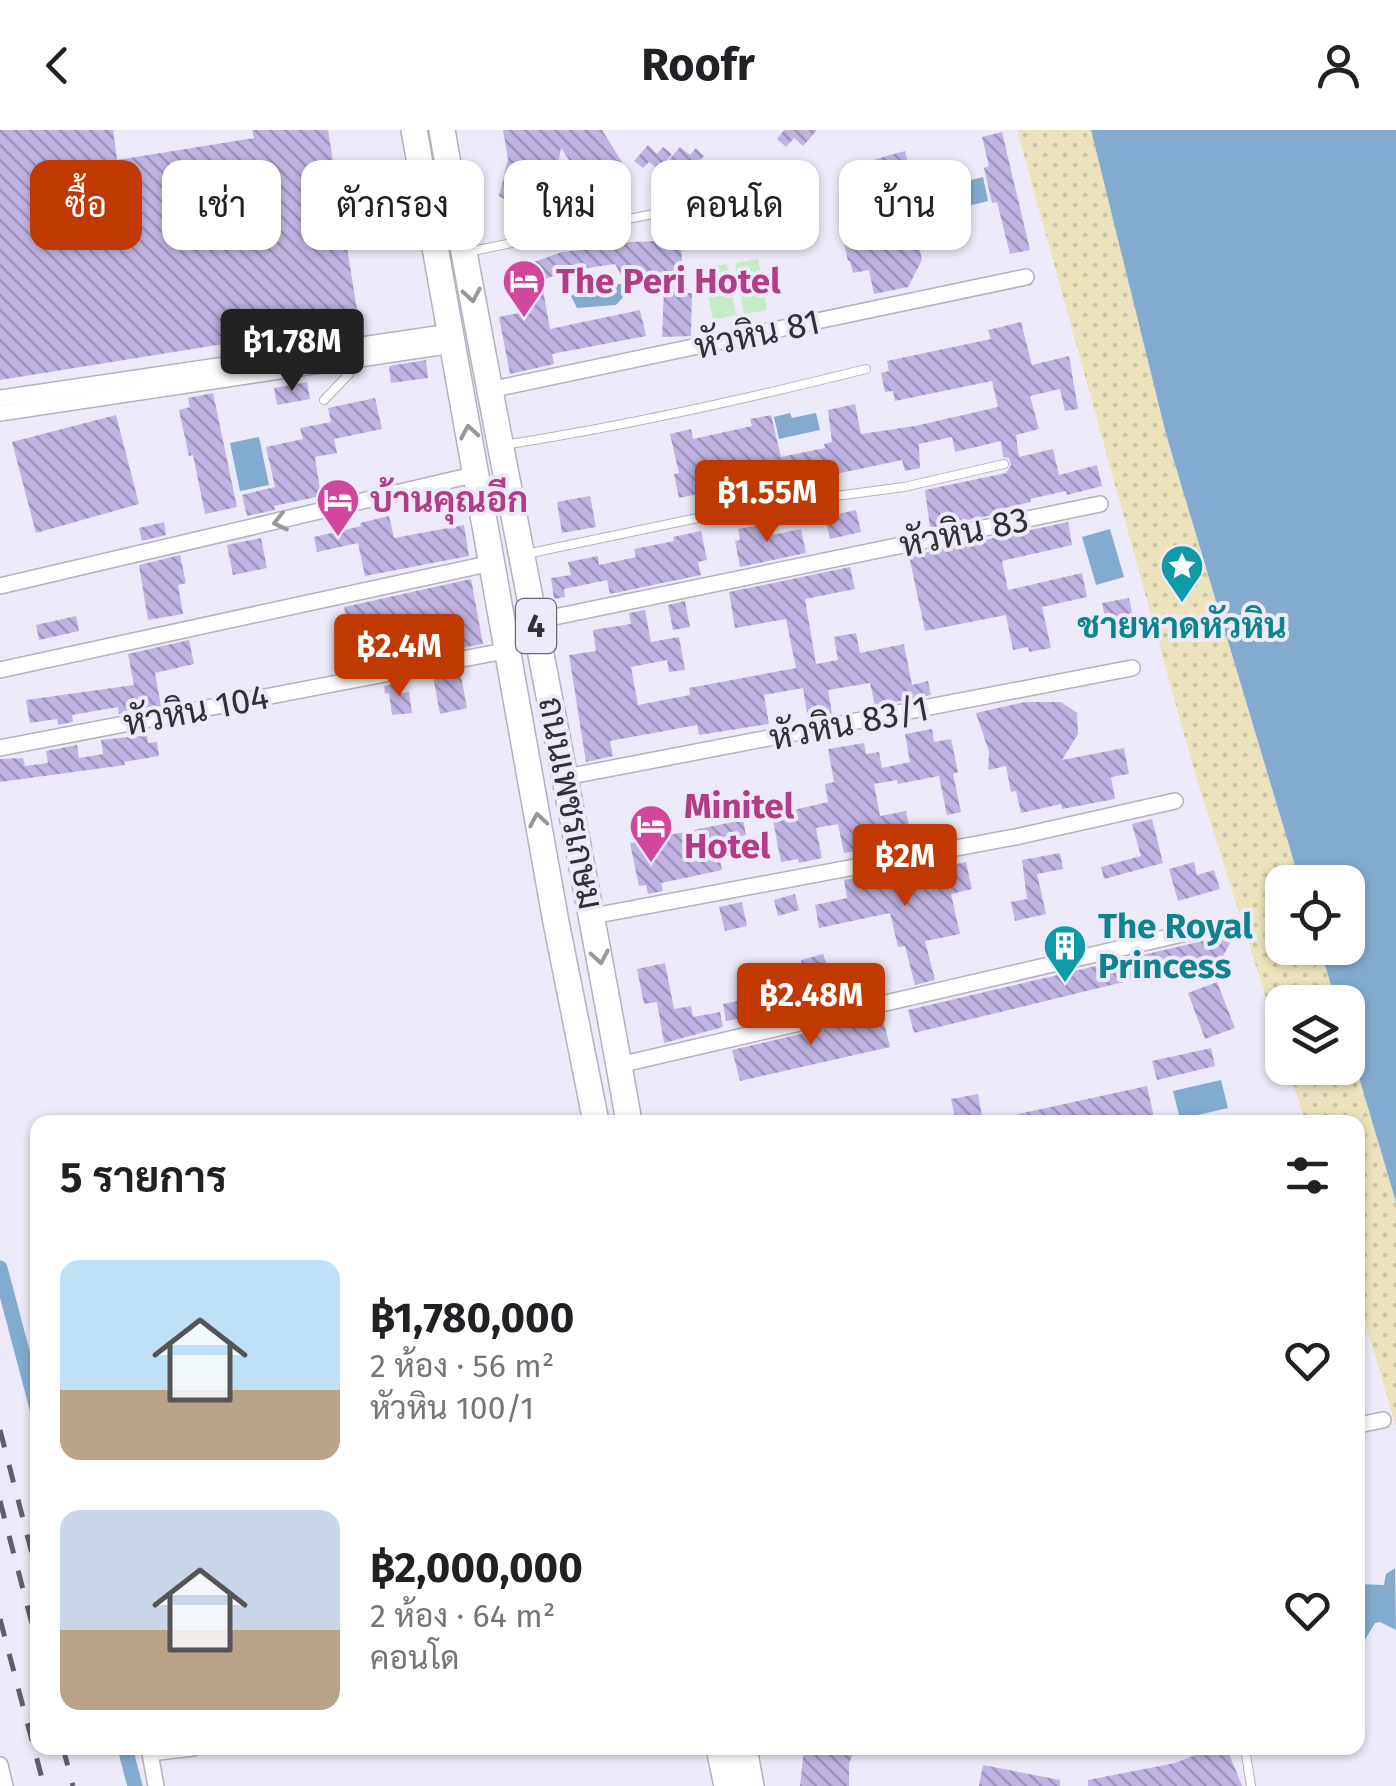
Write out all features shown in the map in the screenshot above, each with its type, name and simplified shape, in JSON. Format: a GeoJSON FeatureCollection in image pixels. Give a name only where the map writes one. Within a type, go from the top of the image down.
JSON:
{"type":"FeatureCollection","features":[{"type":"Feature","properties":{"kind":"main road","name":"ถนนเพชรเกษม"},"geometry":{"type":"LineString","coordinates":[[414,130],[549,885],[595,1115]]}},
{"type":"Feature","properties":{"kind":"main road","name":"ถนนเพชรเกษม"},"geometry":{"type":"LineString","coordinates":[[442,130],[499,445],[593,916],[627,1115]]}},
{"type":"Feature","properties":{"kind":"main road"},"geometry":{"type":"LineString","coordinates":[[549,885],[586,879]]}},
{"type":"Feature","properties":{"kind":"main road"},"geometry":{"type":"LineString","coordinates":[[556,922],[593,916]]}},
{"type":"Feature","properties":{"kind":"main road"},"geometry":{"type":"LineString","coordinates":[[720,1755],[727,1786]]}},
{"type":"Feature","properties":{"kind":"main road"},"geometry":{"type":"LineString","coordinates":[[745,1755],[751,1786]]}},
{"type":"Feature","properties":{"kind":"street","name":"หัวหิน 81"},"geometry":{"type":"LineString","coordinates":[[489,390],[1026,277]]}},
{"type":"Feature","properties":{"kind":"street"},"geometry":{"type":"LineString","coordinates":[[0,411],[347,361],[452,339]]}},
{"type":"Feature","properties":{"kind":"street"},"geometry":{"type":"LineString","coordinates":[[0,398],[452,339]]}},
{"type":"Feature","properties":{"kind":"street"},"geometry":{"type":"LineString","coordinates":[[0,586],[477,474]]}},
{"type":"Feature","properties":{"kind":"street","name":"หัวหิน 83"},"geometry":{"type":"LineString","coordinates":[[535,621],[1100,504]]}},
{"type":"Feature","properties":{"kind":"street"},"geometry":{"type":"LineString","coordinates":[[0,670],[492,563]]}},
{"type":"Feature","properties":{"kind":"street","name":"หัวหิน 104"},"geometry":{"type":"LineString","coordinates":[[0,748],[509,650]]}},
{"type":"Feature","properties":{"kind":"street","name":"หัวหิน 83/1"},"geometry":{"type":"LineString","coordinates":[[566,778],[1132,668]]}},
{"type":"Feature","properties":{"kind":"street"},"geometry":{"type":"LineString","coordinates":[[593,916],[1020,836],[1175,802]]}},
{"type":"Feature","properties":{"kind":"street"},"geometry":{"type":"LineString","coordinates":[[618,1065],[1195,930]]}},
{"type":"Feature","properties":{"kind":"street"},"geometry":{"type":"LineString","coordinates":[[1365,1424],[1382,1420]]}},
{"type":"Feature","properties":{"kind":"street"},"geometry":{"type":"LineString","coordinates":[[151,1755],[156,1786]]}},
{"type":"Feature","properties":{"kind":"street"},"geometry":{"type":"LineString","coordinates":[[0,1766],[5,1786]]}},
{"type":"Feature","properties":{"kind":"lane"},"geometry":{"type":"LineString","coordinates":[[464,253],[651,214]]}},
{"type":"Feature","properties":{"kind":"lane"},"geometry":{"type":"LineString","coordinates":[[324,400],[349,374],[347,361]]}},
{"type":"Feature","properties":{"kind":"lane"},"geometry":{"type":"LineString","coordinates":[[499,445],[602,430],[866,369]]}},
{"type":"Feature","properties":{"kind":"lane"},"geometry":{"type":"LineString","coordinates":[[522,555],[745,508],[904,488],[1004,464]]}},
{"type":"Feature","properties":{"kind":"lane"},"geometry":{"type":"LineString","coordinates":[[1246,1755],[1252,1786]]}},
{"type":"Feature","properties":{"kind":"green space"},"geometry":{"type":"Polygon","coordinates":[[[758,259],[767,310],[744,314],[735,263],[758,259]]]}},
{"type":"Feature","properties":{"kind":"green space"},"geometry":{"type":"Polygon","coordinates":[[[727,264],[736,315],[713,320],[703,268],[727,264]]]}},
{"type":"Feature","properties":{"kind":"sand","name":"ชายหาดหัวหิน"},"geometry":{"type":"Polygon","coordinates":[[[1017,130],[1091,130],[1166,434],[1295,865],[1265,865],[1265,965],[1325,965],[1331,985],[1265,985],[1265,994],[1195,774],[1017,130]]]}},
{"type":"Feature","properties":{"kind":"sand"},"geometry":{"type":"Polygon","coordinates":[[[1293,1085],[1361,1085],[1396,1202],[1396,1426],[1365,1322],[1365,1115],[1303,1115],[1293,1085]]]}},
{"type":"Feature","properties":{"kind":"water"},"geometry":{"type":"Polygon","coordinates":[[[1091,130],[1396,130],[1396,1202],[1361,1085],[1365,1085],[1365,985],[1331,985],[1325,965],[1365,965],[1365,865],[1295,865],[1166,434],[1091,130]]]}},
{"type":"Feature","properties":{"kind":"water"},"geometry":{"type":"Polygon","coordinates":[[[983,177],[988,201],[971,205],[971,180],[983,177]]]}},
{"type":"Feature","properties":{"kind":"water"},"geometry":{"type":"Polygon","coordinates":[[[621,284],[625,295],[616,305],[577,308],[571,296],[578,291],[621,284]]]}},
{"type":"Feature","properties":{"kind":"water"},"geometry":{"type":"Polygon","coordinates":[[[790,413],[792,418],[816,413],[820,430],[779,439],[774,417],[790,413]]]}},
{"type":"Feature","properties":{"kind":"water"},"geometry":{"type":"Polygon","coordinates":[[[259,437],[269,485],[240,491],[230,443],[259,437]]]}},
{"type":"Feature","properties":{"kind":"water"},"geometry":{"type":"Polygon","coordinates":[[[1110,529],[1124,577],[1096,585],[1082,537],[1110,529]]]}},
{"type":"Feature","properties":{"kind":"water"},"geometry":{"type":"Polygon","coordinates":[[[1221,1080],[1228,1108],[1179,1115],[1173,1091],[1221,1080]]]}},
{"type":"Feature","properties":{"kind":"water"},"geometry":{"type":"Polygon","coordinates":[[[1395,1568],[1396,1630],[1375,1623],[1365,1639],[1365,1584],[1384,1585],[1386,1574],[1395,1568]]]}},
{"type":"Feature","properties":{"kind":"building"},"geometry":{"type":"Polygon","coordinates":[[[0,130],[113,130],[117,160],[254,138],[252,130],[328,130],[333,160],[301,160],[301,250],[347,250],[359,322],[0,380],[0,130]]]}},
{"type":"Feature","properties":{"kind":"building"},"geometry":{"type":"Polygon","coordinates":[[[503,130],[602,130],[621,160],[569,160],[561,148],[559,160],[508,159],[503,130]]]}},
{"type":"Feature","properties":{"kind":"building"},"geometry":{"type":"Polygon","coordinates":[[[784,130],[817,130],[803,146],[794,138],[786,147],[777,139],[784,130]]]}},
{"type":"Feature","properties":{"kind":"building"},"geometry":{"type":"Polygon","coordinates":[[[1002,132],[1030,250],[1010,254],[984,168],[989,166],[982,137],[1002,132]]]}},
{"type":"Feature","properties":{"kind":"building"},"geometry":{"type":"Polygon","coordinates":[[[648,145],[657,154],[663,147],[672,154],[667,160],[651,160],[643,168],[634,161],[648,145]]]}},
{"type":"Feature","properties":{"kind":"building"},"geometry":{"type":"Polygon","coordinates":[[[680,147],[690,155],[696,148],[704,156],[701,160],[669,160],[680,147]]]}},
{"type":"Feature","properties":{"kind":"building"},"geometry":{"type":"Polygon","coordinates":[[[905,151],[907,160],[873,160],[905,151]]]}},
{"type":"Feature","properties":{"kind":"building"},"geometry":{"type":"Polygon","coordinates":[[[651,241],[651,250],[681,250],[684,293],[692,293],[691,336],[662,337],[664,288],[657,288],[656,272],[627,286],[615,264],[567,271],[534,283],[528,264],[562,252],[631,250],[631,242],[651,241]]]}},
{"type":"Feature","properties":{"kind":"building"},"geometry":{"type":"Polygon","coordinates":[[[846,250],[920,250],[922,260],[908,287],[874,294],[869,270],[853,273],[846,250]]]}},
{"type":"Feature","properties":{"kind":"building"},"geometry":{"type":"Polygon","coordinates":[[[543,290],[550,329],[640,310],[646,336],[552,354],[554,364],[510,374],[499,317],[533,310],[529,292],[543,290]]]}},
{"type":"Feature","properties":{"kind":"building"},"geometry":{"type":"Polygon","coordinates":[[[1021,322],[1032,365],[1069,356],[1078,409],[1065,411],[1060,389],[1030,396],[1039,429],[1016,435],[1019,457],[1053,449],[1059,475],[1097,465],[1102,486],[1030,499],[1031,502],[996,510],[997,514],[930,528],[925,490],[1006,473],[1011,465],[1009,458],[1003,457],[1001,441],[955,452],[952,437],[919,444],[920,468],[905,471],[902,460],[789,484],[788,480],[736,491],[735,486],[679,498],[674,474],[679,473],[670,434],[691,429],[693,439],[752,426],[750,419],[771,415],[781,457],[825,448],[824,444],[832,442],[828,410],[855,404],[861,434],[998,407],[992,381],[895,401],[893,391],[885,392],[881,373],[889,371],[887,361],[991,339],[988,330],[1021,322]]]}},
{"type":"Feature","properties":{"kind":"building"},"geometry":{"type":"Polygon","coordinates":[[[426,360],[428,378],[391,383],[389,366],[426,360]]]}},
{"type":"Feature","properties":{"kind":"building"},"geometry":{"type":"Polygon","coordinates":[[[307,382],[310,399],[277,405],[274,388],[307,382]]]}},
{"type":"Feature","properties":{"kind":"building"},"geometry":{"type":"Polygon","coordinates":[[[213,393],[237,507],[205,514],[179,410],[190,407],[188,398],[213,393]]]}},
{"type":"Feature","properties":{"kind":"building"},"geometry":{"type":"Polygon","coordinates":[[[375,398],[382,429],[334,439],[337,453],[315,457],[321,496],[247,516],[242,495],[275,487],[266,447],[303,439],[300,428],[331,422],[328,408],[375,398]]]}},
{"type":"Feature","properties":{"kind":"building"},"geometry":{"type":"Polygon","coordinates":[[[116,415],[139,504],[36,533],[12,442],[116,415]]]}},
{"type":"Feature","properties":{"kind":"building"},"geometry":{"type":"Polygon","coordinates":[[[590,496],[596,527],[562,533],[557,502],[590,496]]]}},
{"type":"Feature","properties":{"kind":"building"},"geometry":{"type":"Polygon","coordinates":[[[856,510],[861,532],[830,539],[825,517],[856,510]]]}},
{"type":"Feature","properties":{"kind":"building"},"geometry":{"type":"Polygon","coordinates":[[[389,516],[394,538],[464,525],[469,556],[365,576],[358,543],[317,552],[314,537],[389,516]]]}},
{"type":"Feature","properties":{"kind":"building"},"geometry":{"type":"Polygon","coordinates":[[[164,522],[166,535],[142,541],[139,528],[164,522]]]}},
{"type":"Feature","properties":{"kind":"building"},"geometry":{"type":"Polygon","coordinates":[[[1068,522],[1072,545],[1002,561],[1008,590],[1082,573],[1087,597],[1042,607],[1051,648],[1013,650],[1006,615],[925,631],[909,556],[1068,522]]]}},
{"type":"Feature","properties":{"kind":"building"},"geometry":{"type":"Polygon","coordinates":[[[765,524],[767,536],[801,529],[806,553],[740,567],[735,541],[740,540],[738,529],[765,524]]]}},
{"type":"Feature","properties":{"kind":"building"},"geometry":{"type":"Polygon","coordinates":[[[701,531],[707,560],[698,562],[701,575],[610,594],[607,580],[564,589],[565,597],[554,599],[551,578],[571,575],[568,562],[598,556],[599,565],[636,557],[634,549],[701,531]]]}},
{"type":"Feature","properties":{"kind":"building"},"geometry":{"type":"Polygon","coordinates":[[[261,538],[267,568],[233,575],[227,545],[261,538]]]}},
{"type":"Feature","properties":{"kind":"building"},"geometry":{"type":"Polygon","coordinates":[[[180,555],[186,583],[178,585],[183,614],[148,620],[139,565],[180,555]]]}},
{"type":"Feature","properties":{"kind":"building"},"geometry":{"type":"Polygon","coordinates":[[[850,567],[855,589],[805,599],[816,664],[838,660],[834,637],[856,633],[860,653],[904,644],[912,685],[928,681],[931,695],[875,706],[870,683],[828,690],[832,714],[808,719],[803,688],[764,695],[769,724],[699,735],[697,725],[610,741],[613,756],[586,762],[569,655],[596,651],[593,630],[631,624],[629,613],[645,610],[651,642],[679,637],[685,670],[669,672],[667,660],[631,667],[638,705],[690,695],[689,688],[796,668],[786,619],[735,628],[729,592],[850,567]]]}},
{"type":"Feature","properties":{"kind":"building"},"geometry":{"type":"Polygon","coordinates":[[[471,579],[483,644],[446,651],[440,618],[369,629],[370,634],[351,638],[344,607],[471,579]]]}},
{"type":"Feature","properties":{"kind":"building"},"geometry":{"type":"Polygon","coordinates":[[[1129,598],[1135,626],[1108,632],[1102,603],[1129,598]]]}},
{"type":"Feature","properties":{"kind":"building"},"geometry":{"type":"Polygon","coordinates":[[[685,601],[690,627],[673,630],[668,605],[685,601]]]}},
{"type":"Feature","properties":{"kind":"building"},"geometry":{"type":"Polygon","coordinates":[[[76,616],[79,631],[39,640],[36,625],[76,616]]]}},
{"type":"Feature","properties":{"kind":"building"},"geometry":{"type":"Polygon","coordinates":[[[189,640],[194,664],[155,673],[161,706],[119,714],[118,707],[72,715],[73,722],[58,725],[57,719],[30,723],[26,700],[134,685],[128,654],[189,640]]]}},
{"type":"Feature","properties":{"kind":"building"},"geometry":{"type":"Polygon","coordinates":[[[460,671],[467,708],[440,714],[433,676],[460,671]]]}},
{"type":"Feature","properties":{"kind":"building"},"geometry":{"type":"Polygon","coordinates":[[[401,682],[402,693],[409,692],[412,713],[392,715],[384,686],[401,682]]]}},
{"type":"Feature","properties":{"kind":"building"},"geometry":{"type":"Polygon","coordinates":[[[1025,702],[1061,702],[1077,713],[1078,734],[1062,760],[1124,748],[1129,774],[1111,777],[1115,799],[1062,809],[1061,804],[1021,813],[1016,791],[1011,792],[1006,766],[988,770],[989,752],[976,713],[1025,702]]]}},
{"type":"Feature","properties":{"kind":"building"},"geometry":{"type":"Polygon","coordinates":[[[932,729],[934,742],[951,739],[961,812],[947,815],[939,776],[874,784],[880,816],[906,811],[910,832],[861,844],[862,850],[844,853],[838,824],[816,828],[822,858],[781,862],[772,815],[828,802],[825,784],[834,782],[828,749],[864,743],[866,754],[879,752],[882,768],[910,762],[905,734],[932,729]]]}},
{"type":"Feature","properties":{"kind":"building"},"geometry":{"type":"Polygon","coordinates":[[[147,735],[148,743],[157,742],[159,756],[124,762],[125,765],[0,782],[0,759],[23,758],[25,766],[48,763],[46,751],[77,745],[79,758],[103,754],[101,740],[147,735]]]}},
{"type":"Feature","properties":{"kind":"building"},"geometry":{"type":"Polygon","coordinates":[[[1152,819],[1163,863],[1104,879],[1101,867],[1141,856],[1132,824],[1152,819]]]}},
{"type":"Feature","properties":{"kind":"building"},"geometry":{"type":"Polygon","coordinates":[[[743,820],[746,835],[716,842],[722,870],[661,883],[663,891],[648,894],[646,885],[639,886],[630,843],[743,820]]]}},
{"type":"Feature","properties":{"kind":"building"},"geometry":{"type":"Polygon","coordinates":[[[1060,853],[1063,869],[1037,874],[1046,914],[1015,921],[1011,902],[1027,899],[1022,860],[1060,853]]]}},
{"type":"Feature","properties":{"kind":"building"},"geometry":{"type":"Polygon","coordinates":[[[966,862],[972,889],[951,894],[960,934],[925,941],[935,980],[915,985],[905,946],[898,947],[890,913],[819,928],[815,905],[847,898],[844,880],[879,874],[880,881],[966,862]]]}},
{"type":"Feature","properties":{"kind":"building"},"geometry":{"type":"Polygon","coordinates":[[[1194,862],[1197,875],[1214,870],[1220,889],[1178,901],[1169,869],[1194,862]]]}},
{"type":"Feature","properties":{"kind":"building"},"geometry":{"type":"Polygon","coordinates":[[[795,894],[799,910],[778,916],[774,900],[795,894]]]}},
{"type":"Feature","properties":{"kind":"building"},"geometry":{"type":"Polygon","coordinates":[[[742,902],[747,926],[725,931],[719,907],[742,902]]]}},
{"type":"Feature","properties":{"kind":"building","name":"The Royal Princess"},"geometry":{"type":"Polygon","coordinates":[[[1216,935],[1230,943],[1222,958],[914,1033],[908,1010],[1216,935]]]}},
{"type":"Feature","properties":{"kind":"building"},"geometry":{"type":"Polygon","coordinates":[[[823,954],[840,1002],[758,1021],[756,1016],[726,1021],[723,1004],[752,998],[751,992],[762,990],[766,1005],[788,1000],[784,985],[806,980],[801,960],[823,954]]]}},
{"type":"Feature","properties":{"kind":"building"},"geometry":{"type":"Polygon","coordinates":[[[665,963],[674,1009],[691,1006],[693,1017],[720,1012],[723,1027],[664,1043],[657,1002],[644,1004],[637,969],[665,963]]]}},
{"type":"Feature","properties":{"kind":"building"},"geometry":{"type":"Polygon","coordinates":[[[1217,982],[1235,1028],[1205,1039],[1188,993],[1217,982]]]}},
{"type":"Feature","properties":{"kind":"building"},"geometry":{"type":"Polygon","coordinates":[[[882,1015],[890,1047],[740,1081],[732,1050],[882,1015]]]}},
{"type":"Feature","properties":{"kind":"building"},"geometry":{"type":"Polygon","coordinates":[[[1211,1048],[1215,1066],[1157,1080],[1152,1061],[1211,1048]]]}},
{"type":"Feature","properties":{"kind":"building"},"geometry":{"type":"Polygon","coordinates":[[[1147,1086],[1153,1115],[1014,1115],[1147,1086]]]}},
{"type":"Feature","properties":{"kind":"building"},"geometry":{"type":"Polygon","coordinates":[[[978,1094],[982,1115],[954,1115],[951,1099],[978,1094]]]}},
{"type":"Feature","properties":{"kind":"building"},"geometry":{"type":"Polygon","coordinates":[[[803,1755],[853,1755],[849,1786],[800,1786],[803,1755]]]}},
{"type":"Feature","properties":{"kind":"building"},"geometry":{"type":"Polygon","coordinates":[[[1195,1755],[1230,1755],[1242,1786],[1088,1786],[1088,1780],[1175,1763],[1195,1755]]]}},
{"type":"Feature","properties":{"kind":"building"},"geometry":{"type":"Polygon","coordinates":[[[983,1765],[1060,1780],[1060,1786],[979,1786],[983,1765]]]}},
{"type":"Feature","properties":{"kind":"waterway"},"geometry":{"type":"LineString","coordinates":[[0,1268],[30,1382]]}},
{"type":"Feature","properties":{"kind":"waterway"},"geometry":{"type":"LineString","coordinates":[[127,1755],[135,1786]]}},
{"type":"Feature","properties":{"kind":"railway"},"geometry":{"type":"LineString","coordinates":[[0,1430],[30,1546]]}},
{"type":"Feature","properties":{"kind":"railway"},"geometry":{"type":"LineString","coordinates":[[0,1501],[30,1616]]}},
{"type":"Feature","properties":{"kind":"railway"},"geometry":{"type":"LineString","coordinates":[[0,1619],[30,1733]]}},
{"type":"Feature","properties":{"kind":"railway"},"geometry":{"type":"LineString","coordinates":[[36,1755],[44,1786]]}},
{"type":"Feature","properties":{"kind":"railway"},"geometry":{"type":"LineString","coordinates":[[65,1755],[73,1786]]}},
{"type":"Feature","properties":{"kind":"place","name":"The Peri Hotel"},"geometry":{"type":"Point","coordinates":[524,319]}},
{"type":"Feature","properties":{"kind":"place","name":"บ้านคุณอีก"},"geometry":{"type":"Point","coordinates":[338,538]}},
{"type":"Feature","properties":{"kind":"place","name":"ชายหาดหัวหิน"},"geometry":{"type":"Point","coordinates":[1182,604]}},
{"type":"Feature","properties":{"kind":"place","name":"Minitel Hotel"},"geometry":{"type":"Point","coordinates":[651,864]}},
{"type":"Feature","properties":{"kind":"place","name":"The Royal Princess"},"geometry":{"type":"Point","coordinates":[1065,984]}}]}
